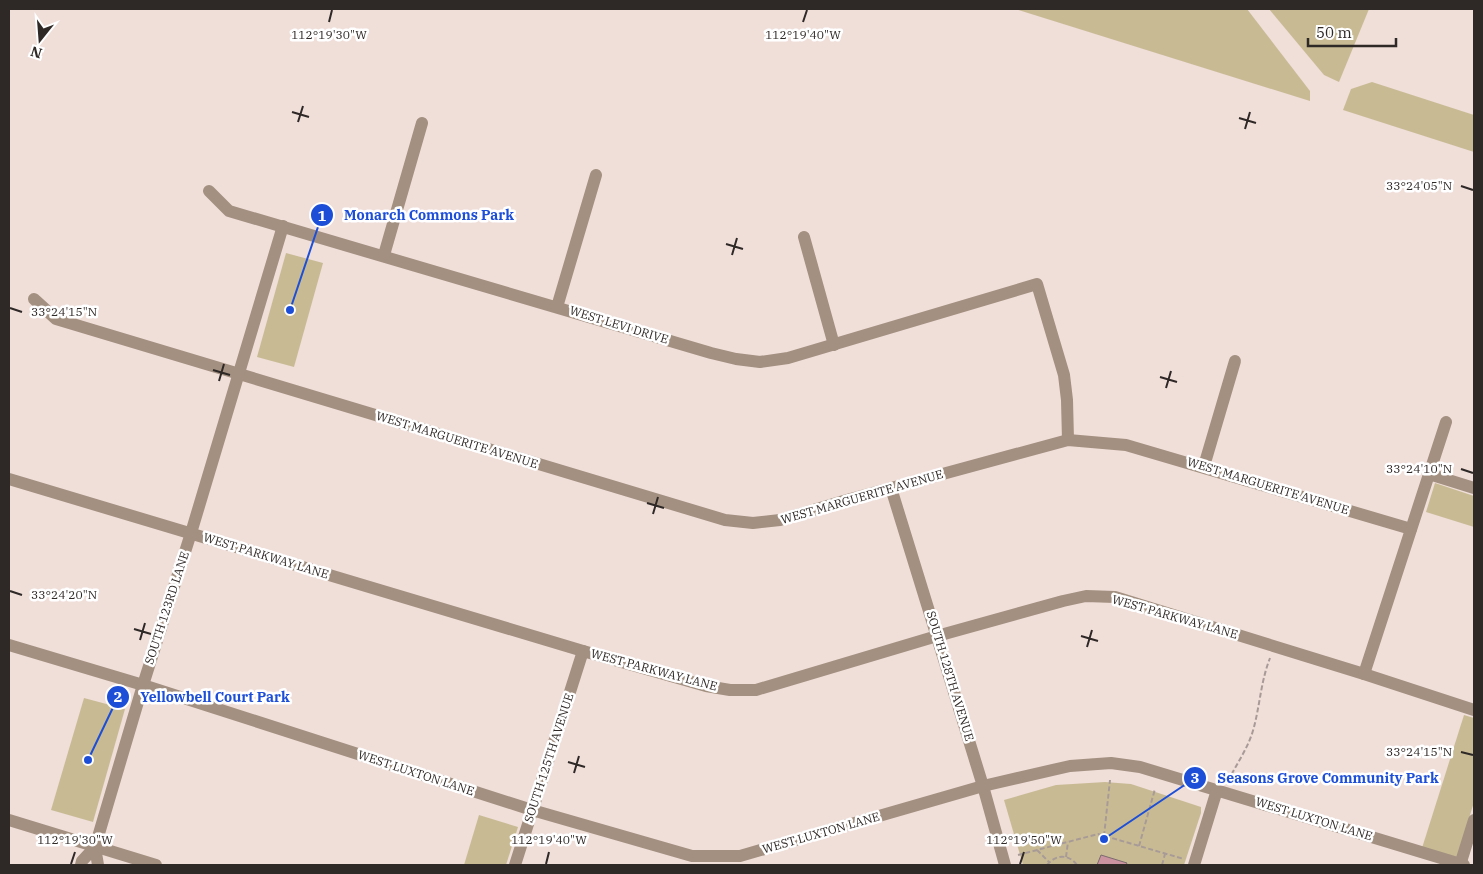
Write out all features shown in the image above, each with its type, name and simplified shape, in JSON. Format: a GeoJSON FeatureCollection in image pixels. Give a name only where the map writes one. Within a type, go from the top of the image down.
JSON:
{"type":"FeatureCollection","features":[{"type":"Feature","properties":{"kind":"street"},"geometry":{"type":"LineString","coordinates":[[384,255],[422,123]]}},
{"type":"Feature","properties":{"kind":"street"},"geometry":{"type":"LineString","coordinates":[[557,307],[596,175]]}},
{"type":"Feature","properties":{"kind":"street","name":"WEST LEVI DRIVE"},"geometry":{"type":"LineString","coordinates":[[210,191],[229,211],[736,359],[760,362],[788,358],[1037,284],[1064,375],[1068,440]]}},
{"type":"Feature","properties":{"kind":"street","name":"SOUTH 123RD LANE"},"geometry":{"type":"LineString","coordinates":[[98,865],[95,847],[142,685],[191,533],[283,226]]}},
{"type":"Feature","properties":{"kind":"street"},"geometry":{"type":"LineString","coordinates":[[804,237],[834,345]]}},
{"type":"Feature","properties":{"kind":"street","name":"WEST MARGUERITE AVENUE"},"geometry":{"type":"LineString","coordinates":[[34,299],[56,319],[725,520],[752,523],[780,520],[1068,440],[1126,445],[1204,466],[1411,529]]}},
{"type":"Feature","properties":{"kind":"street"},"geometry":{"type":"LineString","coordinates":[[1204,466],[1235,361]]}},
{"type":"Feature","properties":{"kind":"street"},"geometry":{"type":"LineString","coordinates":[[1364,674],[1446,422]]}},
{"type":"Feature","properties":{"kind":"street"},"geometry":{"type":"LineString","coordinates":[[1429,474],[1474,488]]}},
{"type":"Feature","properties":{"kind":"street","name":"WEST PARKWAY LANE"},"geometry":{"type":"LineString","coordinates":[[9,479],[583,652],[706,686],[730,690],[756,690],[937,636],[1086,596],[1115,597],[1474,710]]}},
{"type":"Feature","properties":{"kind":"street","name":"SOUTH 128TH AVENUE"},"geometry":{"type":"LineString","coordinates":[[891,488],[983,786],[1005,865]]}},
{"type":"Feature","properties":{"kind":"street","name":"WEST LUXTON LANE"},"geometry":{"type":"LineString","coordinates":[[9,645],[142,685],[532,810],[692,856],[740,856],[983,786],[1070,766],[1111,763],[1140,767],[1461,865]]}},
{"type":"Feature","properties":{"kind":"street","name":"SOUTH 125TH AVENUE"},"geometry":{"type":"LineString","coordinates":[[515,865],[583,652]]}},
{"type":"Feature","properties":{"kind":"street"},"geometry":{"type":"LineString","coordinates":[[1189,862],[1217,790]]}},
{"type":"Feature","properties":{"kind":"street"},"geometry":{"type":"LineString","coordinates":[[9,820],[156,865]]}},
{"type":"Feature","properties":{"kind":"street"},"geometry":{"type":"LineString","coordinates":[[1461,865],[1474,820]]}},
{"type":"Feature","properties":{"kind":"street","name":"SOUTH 123RD LANE"},"geometry":{"type":"LineString","coordinates":[[80,865],[95,847]]}},
{"type":"Feature","properties":{"kind":"path"},"geometry":{"type":"LineString","coordinates":[[1234,795],[1236,787],[1226,784],[1248,744],[1254,728],[1264,676],[1274,646]]}},
{"type":"Feature","properties":{"kind":"path"},"geometry":{"type":"LineString","coordinates":[[1104,836],[1110,780]]}},
{"type":"Feature","properties":{"kind":"path"},"geometry":{"type":"LineString","coordinates":[[1139,846],[1155,789]]}},
{"type":"Feature","properties":{"kind":"path"},"geometry":{"type":"LineString","coordinates":[[1018,855],[1092,835],[1104,836],[1189,862]]}},
{"type":"Feature","properties":{"kind":"path"},"geometry":{"type":"LineString","coordinates":[[1066,857],[1068,841]]}},
{"type":"Feature","properties":{"kind":"path"},"geometry":{"type":"LineString","coordinates":[[1037,850],[1048,864],[1057,857],[1066,857],[1073,860],[1077,865]]}},
{"type":"Feature","properties":{"kind":"path"},"geometry":{"type":"LineString","coordinates":[[1162,865],[1165,854]]}},
{"type":"Feature","properties":{"kind":"shaded area"},"geometry":{"type":"Polygon","coordinates":[[[1015,9],[1247,9],[1310,91],[1310,101],[1015,9]]]}},
{"type":"Feature","properties":{"kind":"shaded area"},"geometry":{"type":"Polygon","coordinates":[[[1269,9],[1369,9],[1339,82],[1324,75],[1269,9]]]}},
{"type":"Feature","properties":{"kind":"shaded area"},"geometry":{"type":"Polygon","coordinates":[[[1372,82],[1474,115],[1474,152],[1343,110],[1351,89],[1372,82]]]}},
{"type":"Feature","properties":{"kind":"shaded area"},"geometry":{"type":"Polygon","coordinates":[[[286,253],[323,263],[294,367],[257,357],[286,253]]]}},
{"type":"Feature","properties":{"kind":"shaded area"},"geometry":{"type":"Polygon","coordinates":[[[1435,483],[1474,496],[1474,527],[1426,512],[1435,483]]]}},
{"type":"Feature","properties":{"kind":"shaded area"},"geometry":{"type":"Polygon","coordinates":[[[84,698],[125,709],[93,822],[51,810],[84,698]]]}},
{"type":"Feature","properties":{"kind":"shaded area"},"geometry":{"type":"Polygon","coordinates":[[[1464,715],[1474,718],[1474,802],[1457,858],[1422,848],[1464,715]]]}},
{"type":"Feature","properties":{"kind":"shaded area"},"geometry":{"type":"Polygon","coordinates":[[[1105,782],[1131,784],[1201,807],[1201,813],[1184,865],[1023,865],[1004,800],[1056,785],[1105,782]]]}},
{"type":"Feature","properties":{"kind":"shaded area"},"geometry":{"type":"Polygon","coordinates":[[[479,815],[518,827],[506,865],[464,865],[479,815]]]}},
{"type":"Feature","properties":{"kind":"building"},"geometry":{"type":"Polygon","coordinates":[[[1101,855],[1127,863],[1126,865],[1097,865],[1101,855]]]}},
{"type":"Feature","properties":{"kind":"place","name":"Monarch Commons Park"},"geometry":{"type":"Point","coordinates":[290,310]}},
{"type":"Feature","properties":{"kind":"place","name":"Yellowbell Court Park"},"geometry":{"type":"Point","coordinates":[88,760]}},
{"type":"Feature","properties":{"kind":"place","name":"Seasons Grove Community Park"},"geometry":{"type":"Point","coordinates":[1104,839]}}]}
